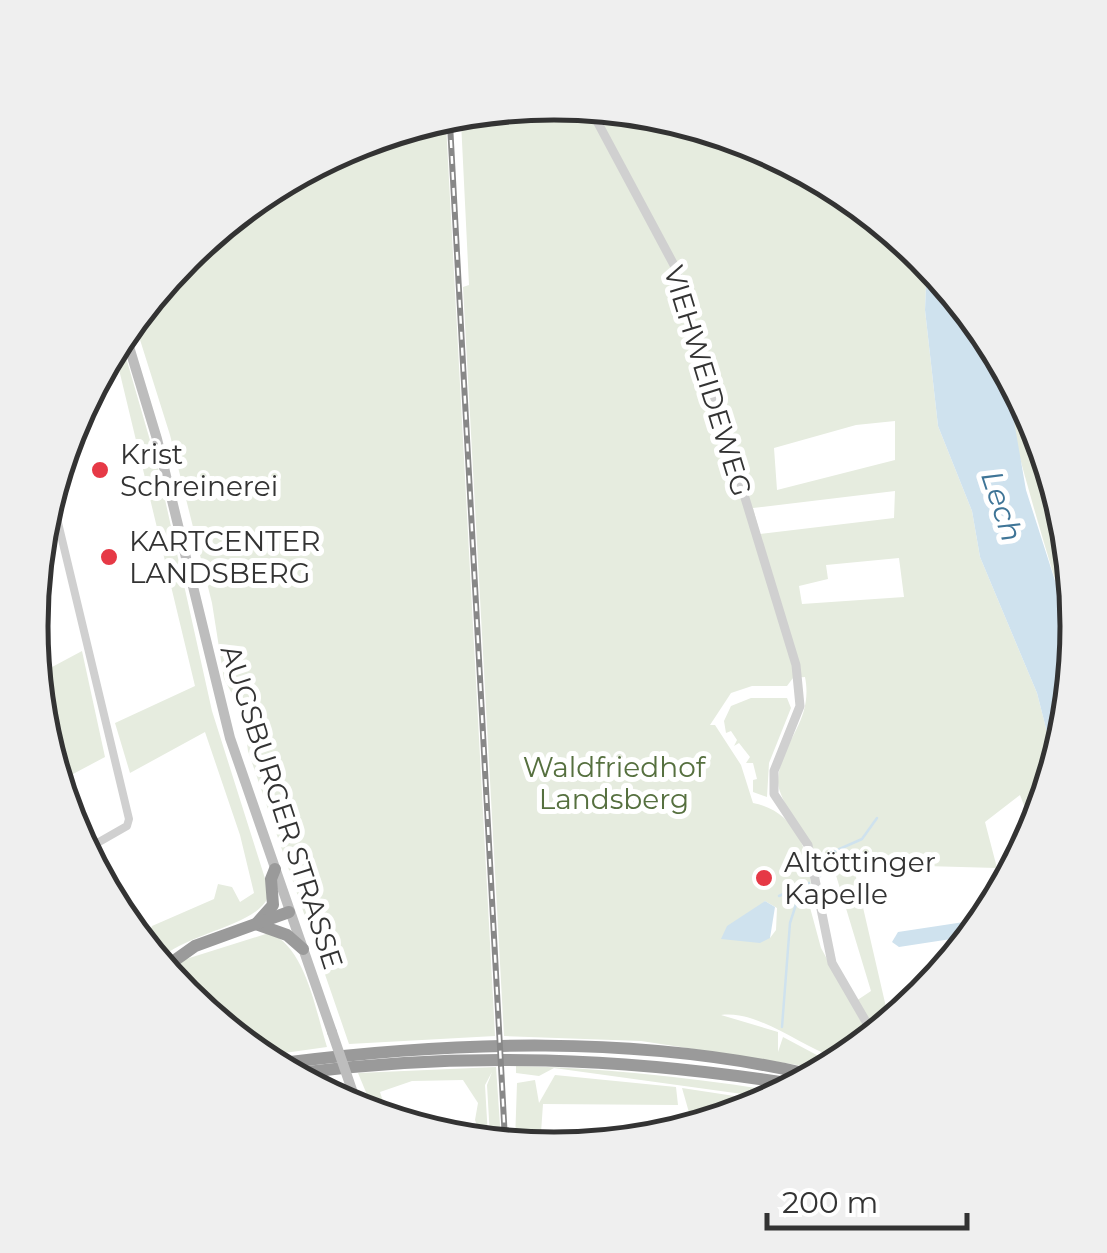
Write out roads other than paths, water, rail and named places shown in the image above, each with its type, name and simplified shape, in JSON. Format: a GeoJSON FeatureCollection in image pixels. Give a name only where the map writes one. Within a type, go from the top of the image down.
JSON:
{"type":"FeatureCollection","features":[{"type":"Feature","properties":{"kind":"highway"},"geometry":{"type":"LineString","coordinates":[[256,924],[273,905],[271,879],[275,868]]}},
{"type":"Feature","properties":{"kind":"highway"},"geometry":{"type":"LineString","coordinates":[[174,961],[196,946],[290,912]]}},
{"type":"Feature","properties":{"kind":"highway"},"geometry":{"type":"LineString","coordinates":[[256,924],[286,935],[303,949]]}},
{"type":"Feature","properties":{"kind":"highway"},"geometry":{"type":"LineString","coordinates":[[295,1062],[424,1048],[533,1045],[638,1050],[793,1072]]}},
{"type":"Feature","properties":{"kind":"highway"},"geometry":{"type":"LineString","coordinates":[[313,1071],[440,1059],[565,1058],[708,1070],[775,1081]]}},
{"type":"Feature","properties":{"kind":"main road","name":"AUGSBURGER STRASSE"},"geometry":{"type":"LineString","coordinates":[[131,349],[164,465],[222,708],[352,1090]]}},
{"type":"Feature","properties":{"kind":"street","name":"VIEHWEIDEWEG"},"geometry":{"type":"LineString","coordinates":[[599,123],[674,265],[778,607],[801,693],[774,771],[774,794],[808,844],[832,963],[867,1024]]}},
{"type":"Feature","properties":{"kind":"street"},"geometry":{"type":"LineString","coordinates":[[58,523],[129,819],[127,826],[97,843]]}},
{"type":"Feature","properties":{"kind":"water","name":"Lech"},"geometry":{"type":"Polygon","coordinates":[[[926,285],[974,345],[1014,421],[1026,490],[1058,589],[1058,660],[1048,735],[1037,693],[980,557],[972,511],[938,426],[925,310],[926,285]]]}},
{"type":"Feature","properties":{"kind":"water"},"geometry":{"type":"Polygon","coordinates":[[[765,901],[775,907],[770,938],[760,943],[721,939],[727,926],[765,901]]]}},
{"type":"Feature","properties":{"kind":"water"},"geometry":{"type":"Polygon","coordinates":[[[964,922],[952,939],[899,947],[892,942],[898,932],[964,922]]]}},
{"type":"Feature","properties":{"kind":"waterway"},"geometry":{"type":"LineString","coordinates":[[820,876],[828,865],[826,855],[862,839],[877,818]]}},
{"type":"Feature","properties":{"kind":"waterway"},"geometry":{"type":"LineString","coordinates":[[782,1027],[790,923],[802,886],[809,883]]}},
{"type":"Feature","properties":{"kind":"waterway"},"geometry":{"type":"LineString","coordinates":[[779,896],[800,886]]}},
{"type":"Feature","properties":{"kind":"railway"},"geometry":{"type":"LineString","coordinates":[[450,131],[504,1130]]}},
{"type":"Feature","properties":{"kind":"place","name":"Krist Schreinerei"},"geometry":{"type":"Point","coordinates":[100,470]}},
{"type":"Feature","properties":{"kind":"place","name":"KARTCENTER LANDSBERG"},"geometry":{"type":"Point","coordinates":[109,557]}},
{"type":"Feature","properties":{"kind":"place","name":"Altöttinger Kapelle"},"geometry":{"type":"Point","coordinates":[764,878]}},
{"type":"Feature","properties":{"kind":"park label","name":"Waldfriedhof Landsberg"},"geometry":{"type":"Point","coordinates":[614,783]}}]}
